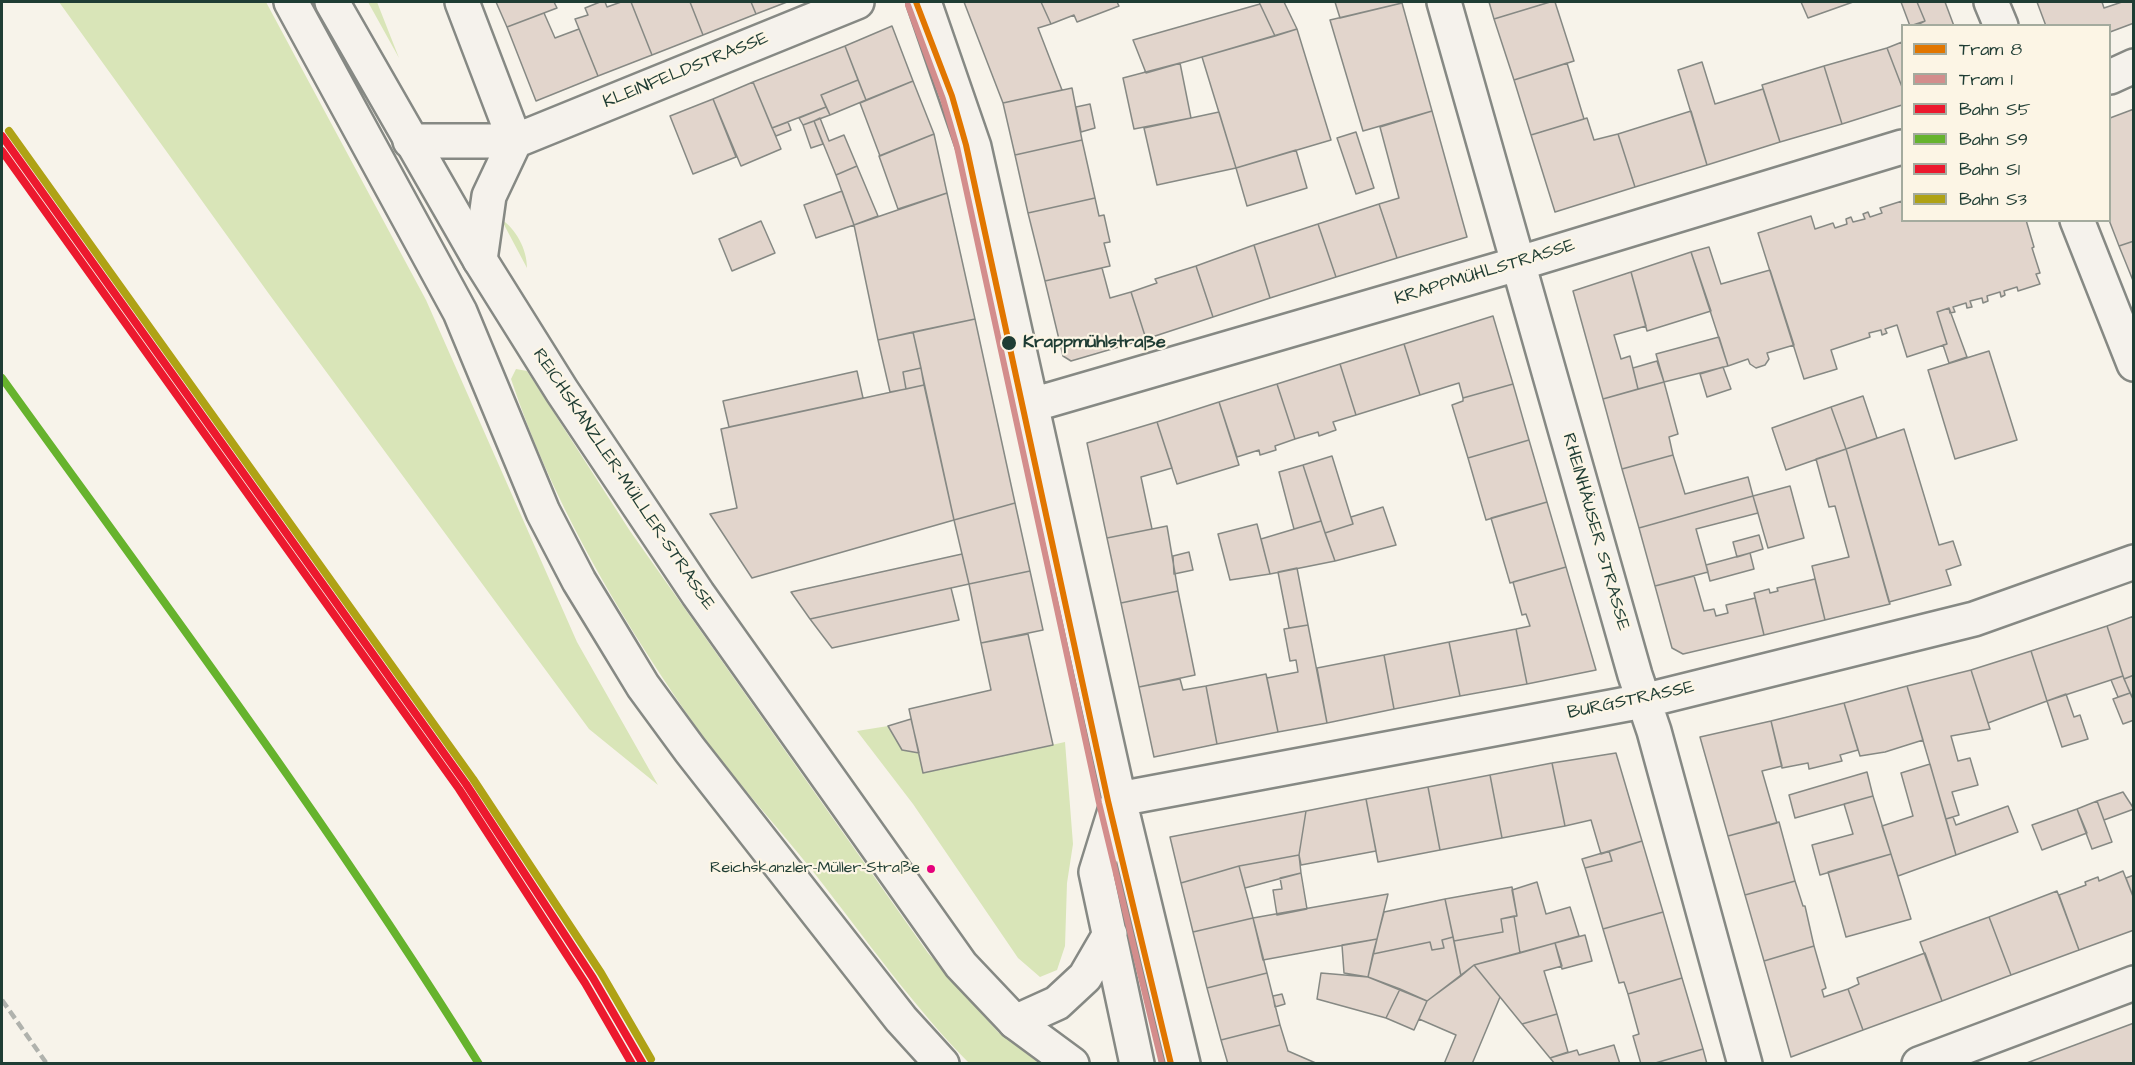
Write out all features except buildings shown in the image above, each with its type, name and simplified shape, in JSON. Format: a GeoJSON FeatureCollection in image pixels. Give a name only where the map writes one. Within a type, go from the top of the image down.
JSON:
{"type":"FeatureCollection","features":[{"type":"Feature","properties":{"kind":"street"},"geometry":{"type":"LineString","coordinates":[[291,2],[460,312],[543,512],[579,581],[643,686],[690,750],[901,1018],[942,1064]]}},
{"type":"Feature","properties":{"kind":"street","name":"REICHSKANZLER-MÜLLER-STRASSE"},"geometry":{"type":"LineString","coordinates":[[332,2],[480,260],[562,391],[698,594],[961,965],[1015,1022],[1072,1064]]}},
{"type":"Feature","properties":{"kind":"street"},"geometry":{"type":"LineString","coordinates":[[462,2],[515,141],[489,196],[480,260]]}},
{"type":"Feature","properties":{"kind":"street","name":"KLEINFELDSTRASSE"},"geometry":{"type":"LineString","coordinates":[[410,141],[515,141],[857,2]]}},
{"type":"Feature","properties":{"kind":"street"},"geometry":{"type":"LineString","coordinates":[[924,2],[974,147],[1119,799],[1184,1064]]}},
{"type":"Feature","properties":{"kind":"street","name":"RHEINHÄUSER STRASSE"},"geometry":{"type":"LineString","coordinates":[[1444,2],[1643,701],[1654,731],[1745,1064]]}},
{"type":"Feature","properties":{"kind":"street"},"geometry":{"type":"LineString","coordinates":[[1991,2],[2000,24]]}},
{"type":"Feature","properties":{"kind":"street"},"geometry":{"type":"LineString","coordinates":[[2111,76],[2133,66]]}},
{"type":"Feature","properties":{"kind":"street","name":"KRAPPMÜHLSTRASSE"},"geometry":{"type":"LineString","coordinates":[[1032,405],[1519,263],[1901,147]]}},
{"type":"Feature","properties":{"kind":"street"},"geometry":{"type":"LineString","coordinates":[[2078,222],[2130,344]]}},
{"type":"Feature","properties":{"kind":"street","name":"BURGSTRASSE"},"geometry":{"type":"LineString","coordinates":[[1119,799],[1643,701],[1974,620],[2133,562]]}},
{"type":"Feature","properties":{"kind":"street"},"geometry":{"type":"LineString","coordinates":[[1119,799],[1096,872],[1137,1064]]}},
{"type":"Feature","properties":{"kind":"street"},"geometry":{"type":"LineString","coordinates":[[1015,1022],[1057,1003],[1084,977],[1110,934]]}},
{"type":"Feature","properties":{"kind":"street"},"geometry":{"type":"LineString","coordinates":[[1919,1064],[2133,983]]}},
{"type":"Feature","properties":{"kind":"street"},"geometry":{"type":"LineString","coordinates":[[901,1018],[918,1064]]}},
{"type":"Feature","properties":{"kind":"green space"},"geometry":{"type":"Polygon","coordinates":[[[59,2],[266,2],[426,300],[577,642],[658,785],[589,729],[269,294],[59,2]]]}},
{"type":"Feature","properties":{"kind":"green space"},"geometry":{"type":"Polygon","coordinates":[[[368,2],[377,2],[399,58],[368,2]]]}},
{"type":"Feature","properties":{"kind":"green space"},"geometry":{"type":"Polygon","coordinates":[[[501,219],[520,240],[527,268],[501,219]]]}},
{"type":"Feature","properties":{"kind":"green space"},"geometry":{"type":"Polygon","coordinates":[[[516,369],[527,371],[630,531],[928,953],[998,1032],[1039,1063],[969,1063],[909,995],[700,732],[634,633],[586,551],[527,423],[511,379],[516,369]]]}},
{"type":"Feature","properties":{"kind":"green space"},"geometry":{"type":"Polygon","coordinates":[[[888,726],[902,750],[919,753],[924,773],[1065,742],[1073,844],[1067,883],[1065,946],[1057,970],[1040,977],[1018,958],[913,804],[857,731],[888,726]]]}},
{"type":"Feature","properties":{"kind":"railway"},"geometry":{"type":"LineString","coordinates":[[2,1000],[47,1064]]}},
{"type":"Feature","properties":{"kind":"tram line","name":"8"},"geometry":{"type":"LineString","coordinates":[[916,2],[952,96],[966,145],[1108,801],[1171,1064]]}},
{"type":"Feature","properties":{"kind":"tram line","name":"1"},"geometry":{"type":"LineString","coordinates":[[908,5],[943,99],[957,147],[1099,803],[1162,1064]]}},
{"type":"Feature","properties":{"kind":"rail line","name":"S3"},"geometry":{"type":"LineString","coordinates":[[9,131],[473,779],[601,973],[651,1059]]}},
{"type":"Feature","properties":{"kind":"rail line","name":"S5"},"geometry":{"type":"LineString","coordinates":[[2,136],[466,784],[593,978],[643,1064]]}},
{"type":"Feature","properties":{"kind":"rail line","name":"S1"},"geometry":{"type":"LineString","coordinates":[[2,151],[459,789],[585,983],[632,1064]]}},
{"type":"Feature","properties":{"kind":"rail line","name":"S9"},"geometry":{"type":"LineString","coordinates":[[2,378],[306,802],[479,1064]]}},
{"type":"Feature","properties":{"kind":"place","name":"Krappmühlstraße"},"geometry":{"type":"Point","coordinates":[1009,343]}},
{"type":"Feature","properties":{"kind":"place","name":"Reichskanzler-Müller-Straße"},"geometry":{"type":"Point","coordinates":[931,869]}}]}
